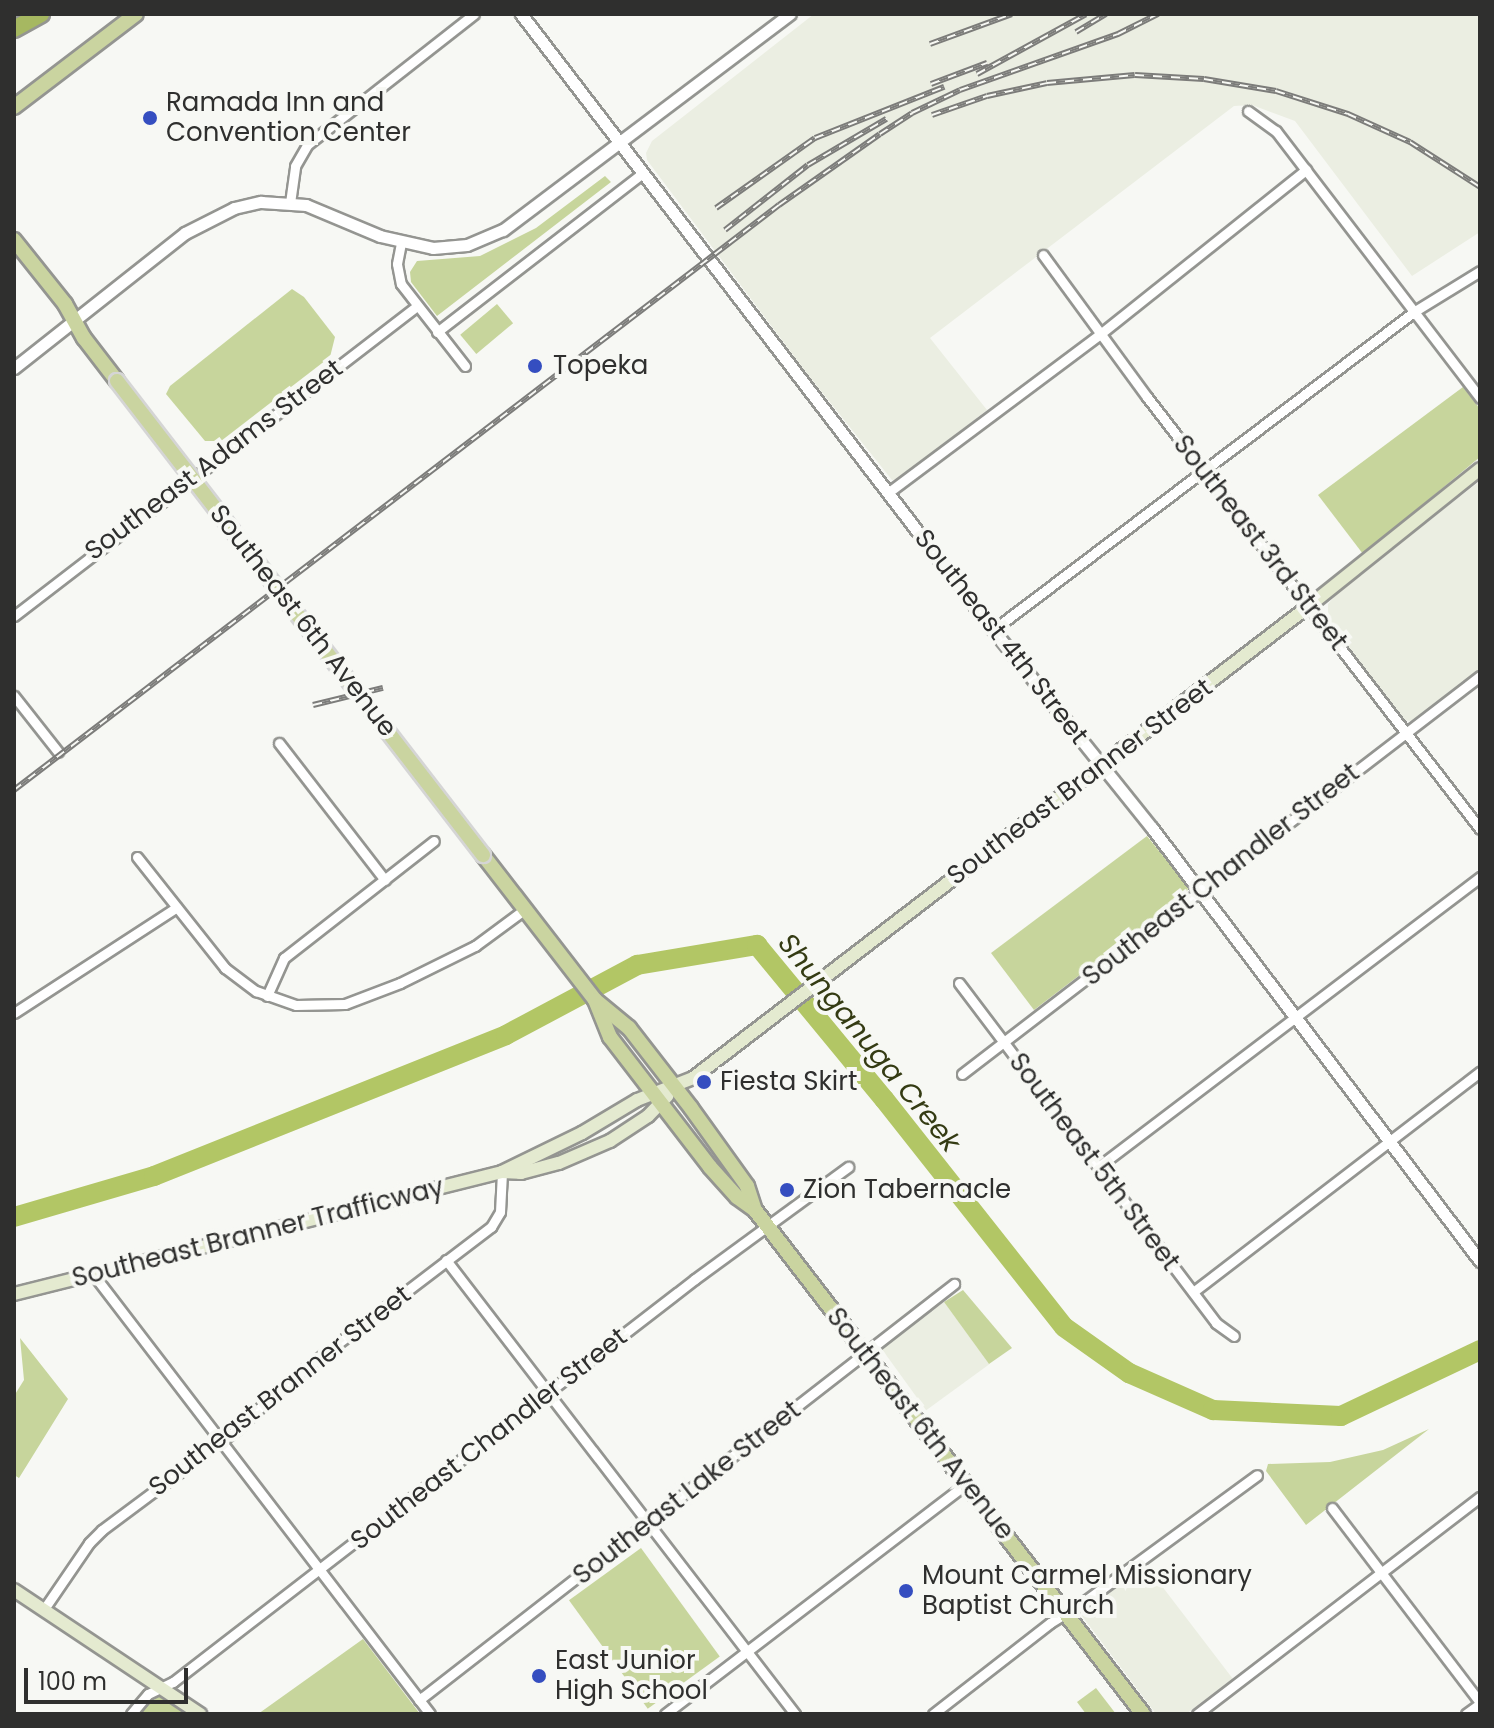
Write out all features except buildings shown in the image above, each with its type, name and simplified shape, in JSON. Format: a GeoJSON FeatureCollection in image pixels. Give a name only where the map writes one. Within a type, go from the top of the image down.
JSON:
{"type":"FeatureCollection","features":[{"type":"Feature","properties":{"kind":"highway"},"geometry":{"type":"LineString","coordinates":[[14,29],[41,14]]}},
{"type":"Feature","properties":{"kind":"main road"},"geometry":{"type":"LineString","coordinates":[[14,107],[136,14]]}},
{"type":"Feature","properties":{"kind":"main road","name":"Southeast 6th Avenue"},"geometry":{"type":"LineString","coordinates":[[14,240],[117,381],[595,1000],[629,1028],[675,1088],[741,1177],[755,1210]]}},
{"type":"Feature","properties":{"kind":"main road","name":"Southeast Branner Street"},"geometry":{"type":"LineString","coordinates":[[502,1172],[675,1088],[844,963],[1309,606],[1480,469]]}},
{"type":"Feature","properties":{"kind":"main road","name":"Southeast 6th Avenue"},"geometry":{"type":"LineString","coordinates":[[595,1000],[610,1037],[728,1187],[768,1226],[1143,1714]]}},
{"type":"Feature","properties":{"kind":"main road","name":"Southeast Branner Street"},"geometry":{"type":"LineString","coordinates":[[502,1172],[521,1173],[586,1153],[648,1116],[658,1098]]}},
{"type":"Feature","properties":{"kind":"main road","name":"Southeast Branner Trafficway"},"geometry":{"type":"LineString","coordinates":[[14,1294],[502,1172]]}},
{"type":"Feature","properties":{"kind":"main road"},"geometry":{"type":"LineString","coordinates":[[14,1590],[200,1714]]}},
{"type":"Feature","properties":{"kind":"street"},"geometry":{"type":"LineString","coordinates":[[290,203],[295,166],[307,145],[474,14]]}},
{"type":"Feature","properties":{"kind":"street","name":"Southeast 4th Street"},"geometry":{"type":"LineString","coordinates":[[521,14],[993,630],[1200,891],[1480,1261]]}},
{"type":"Feature","properties":{"kind":"street"},"geometry":{"type":"LineString","coordinates":[[14,368],[163,249],[222,212],[261,202],[290,203],[327,211],[401,243],[452,247],[467,245],[503,230],[790,14]]}},
{"type":"Feature","properties":{"kind":"street"},"geometry":{"type":"LineString","coordinates":[[1248,111],[1276,131],[1480,398]]}},
{"type":"Feature","properties":{"kind":"street"},"geometry":{"type":"LineString","coordinates":[[889,492],[1099,335],[1306,170]]}},
{"type":"Feature","properties":{"kind":"street"},"geometry":{"type":"LineString","coordinates":[[437,332],[643,173]]}},
{"type":"Feature","properties":{"kind":"street"},"geometry":{"type":"LineString","coordinates":[[401,243],[398,274],[417,306],[465,366]]}},
{"type":"Feature","properties":{"kind":"street","name":"Southeast 3rd Street"},"geometry":{"type":"LineString","coordinates":[[1043,255],[1099,335],[1480,829]]}},
{"type":"Feature","properties":{"kind":"street"},"geometry":{"type":"LineString","coordinates":[[993,630],[1415,311],[1480,271]]}},
{"type":"Feature","properties":{"kind":"street","name":"Southeast Adams Street"},"geometry":{"type":"LineString","coordinates":[[14,616],[417,306]]}},
{"type":"Feature","properties":{"kind":"street","name":"Southeast Chandler Street"},"geometry":{"type":"LineString","coordinates":[[962,1074],[1480,676]]}},
{"type":"Feature","properties":{"kind":"street"},"geometry":{"type":"LineString","coordinates":[[14,696],[58,752]]}},
{"type":"Feature","properties":{"kind":"street"},"geometry":{"type":"LineString","coordinates":[[279,743],[385,880]]}},
{"type":"Feature","properties":{"kind":"street"},"geometry":{"type":"LineString","coordinates":[[267,996],[284,958],[434,841]]}},
{"type":"Feature","properties":{"kind":"street"},"geometry":{"type":"LineString","coordinates":[[137,857],[225,968],[267,996],[316,1007],[345,1004],[400,983],[475,946],[525,909]]}},
{"type":"Feature","properties":{"kind":"street"},"geometry":{"type":"LineString","coordinates":[[1098,1167],[1480,877]]}},
{"type":"Feature","properties":{"kind":"street"},"geometry":{"type":"LineString","coordinates":[[14,1013],[177,907]]}},
{"type":"Feature","properties":{"kind":"street","name":"Southeast 5th Street"},"geometry":{"type":"LineString","coordinates":[[959,983],[1216,1323],[1234,1336]]}},
{"type":"Feature","properties":{"kind":"street"},"geometry":{"type":"LineString","coordinates":[[1193,1292],[1480,1072]]}},
{"type":"Feature","properties":{"kind":"street","name":"Southeast Chandler Street"},"geometry":{"type":"LineString","coordinates":[[131,1714],[148,1694],[161,1688],[320,1570],[848,1167]]}},
{"type":"Feature","properties":{"kind":"street","name":"Southeast Branner Street"},"geometry":{"type":"LineString","coordinates":[[44,1609],[89,1543],[102,1530],[221,1441],[290,1380],[491,1227],[500,1212],[502,1172]]}},
{"type":"Feature","properties":{"kind":"street"},"geometry":{"type":"LineString","coordinates":[[446,1260],[795,1714]]}},
{"type":"Feature","properties":{"kind":"street"},"geometry":{"type":"LineString","coordinates":[[93,1274],[430,1714]]}},
{"type":"Feature","properties":{"kind":"street","name":"Southeast Lake Street"},"geometry":{"type":"LineString","coordinates":[[419,1700],[954,1284]]}},
{"type":"Feature","properties":{"kind":"street"},"geometry":{"type":"LineString","coordinates":[[933,1714],[1257,1475]]}},
{"type":"Feature","properties":{"kind":"street"},"geometry":{"type":"LineString","coordinates":[[665,1714],[966,1484]]}},
{"type":"Feature","properties":{"kind":"street"},"geometry":{"type":"LineString","coordinates":[[1197,1714],[1480,1497]]}},
{"type":"Feature","properties":{"kind":"street"},"geometry":{"type":"LineString","coordinates":[[1332,1508],[1480,1703],[1466,1714]]}},
{"type":"Feature","properties":{"kind":"shaded area"},"geometry":{"type":"Polygon","coordinates":[[[814,14],[1480,14],[1480,232],[1412,276],[1295,121],[1252,105],[1234,106],[930,338],[987,410],[898,479],[892,480],[805,371],[647,160],[646,153],[652,141],[814,14]]]}},
{"type":"Feature","properties":{"kind":"shaded area"},"geometry":{"type":"Polygon","coordinates":[[[1480,481],[1480,669],[1412,721],[1402,720],[1328,620],[1328,604],[1343,587],[1480,481]]]}},
{"type":"Feature","properties":{"kind":"shaded area"},"geometry":{"type":"Polygon","coordinates":[[[944,1302],[989,1364],[926,1410],[881,1348],[944,1302]]]}},
{"type":"Feature","properties":{"kind":"shaded area"},"geometry":{"type":"Polygon","coordinates":[[[1145,1564],[1233,1679],[1186,1714],[1156,1714],[1082,1616],[1085,1608],[1145,1564]]]}},
{"type":"Feature","properties":{"kind":"green space"},"geometry":{"type":"Polygon","coordinates":[[[605,176],[611,182],[437,316],[411,282],[410,272],[417,261],[480,256],[536,228],[605,176]]]}},
{"type":"Feature","properties":{"kind":"green space"},"geometry":{"type":"Polygon","coordinates":[[[292,289],[304,297],[335,337],[330,357],[221,441],[205,441],[166,394],[170,386],[292,289]]]}},
{"type":"Feature","properties":{"kind":"green space"},"geometry":{"type":"Polygon","coordinates":[[[497,304],[513,323],[476,354],[460,335],[497,304]]]}},
{"type":"Feature","properties":{"kind":"green space"},"geometry":{"type":"Polygon","coordinates":[[[1463,387],[1480,409],[1480,457],[1363,554],[1318,495],[1463,387]]]}},
{"type":"Feature","properties":{"kind":"green space"},"geometry":{"type":"Polygon","coordinates":[[[1147,836],[1188,887],[1187,893],[1034,1010],[991,953],[1147,836]]]}},
{"type":"Feature","properties":{"kind":"green space"},"geometry":{"type":"Polygon","coordinates":[[[963,1290],[1012,1348],[989,1364],[944,1302],[963,1290]]]}},
{"type":"Feature","properties":{"kind":"green space"},"geometry":{"type":"Polygon","coordinates":[[[20,1338],[68,1399],[19,1478],[14,1475],[14,1396],[24,1380],[20,1338]]]}},
{"type":"Feature","properties":{"kind":"green space"},"geometry":{"type":"Polygon","coordinates":[[[1429,1429],[1306,1525],[1266,1471],[1268,1464],[1330,1462],[1383,1450],[1429,1429]]]}},
{"type":"Feature","properties":{"kind":"green space"},"geometry":{"type":"Polygon","coordinates":[[[641,1548],[720,1656],[648,1709],[569,1600],[641,1548]]]}},
{"type":"Feature","properties":{"kind":"green space"},"geometry":{"type":"Polygon","coordinates":[[[363,1639],[420,1714],[258,1714],[363,1639]]]}},
{"type":"Feature","properties":{"kind":"green space"},"geometry":{"type":"Polygon","coordinates":[[[1096,1688],[1116,1714],[1086,1714],[1077,1702],[1096,1688]]]}},
{"type":"Feature","properties":{"kind":"green space"},"geometry":{"type":"Polygon","coordinates":[[[158,1696],[162,1697],[187,1714],[139,1714],[158,1696]]]}},
{"type":"Feature","properties":{"kind":"waterway","name":"Shunganuga Creek"},"geometry":{"type":"LineString","coordinates":[[14,1217],[154,1176],[506,1035],[637,965],[757,945],[884,1099],[1064,1327],[1129,1373],[1213,1410],[1341,1416],[1480,1350]]}},
{"type":"Feature","properties":{"kind":"railway"},"geometry":{"type":"LineString","coordinates":[[930,44],[1012,14]]}},
{"type":"Feature","properties":{"kind":"railway"},"geometry":{"type":"LineString","coordinates":[[977,74],[1086,14]]}},
{"type":"Feature","properties":{"kind":"railway"},"geometry":{"type":"LineString","coordinates":[[1076,32],[1106,14]]}},
{"type":"Feature","properties":{"kind":"railway"},"geometry":{"type":"LineString","coordinates":[[14,790],[779,205],[880,134],[912,113],[960,90],[1118,34],[1158,14]]}},
{"type":"Feature","properties":{"kind":"railway"},"geometry":{"type":"LineString","coordinates":[[931,84],[987,63]]}},
{"type":"Feature","properties":{"kind":"railway"},"geometry":{"type":"LineString","coordinates":[[932,115],[987,96],[1047,83],[1135,75],[1204,79],[1276,91],[1348,114],[1410,142],[1480,187]]}},
{"type":"Feature","properties":{"kind":"railway"},"geometry":{"type":"LineString","coordinates":[[716,208],[815,138],[944,87]]}},
{"type":"Feature","properties":{"kind":"railway"},"geometry":{"type":"LineString","coordinates":[[725,230],[808,165],[886,119]]}},
{"type":"Feature","properties":{"kind":"railway"},"geometry":{"type":"LineString","coordinates":[[313,705],[383,688]]}},
{"type":"Feature","properties":{"kind":"place","name":"Ramada Inn and Convention Center"},"geometry":{"type":"Point","coordinates":[150,118]}},
{"type":"Feature","properties":{"kind":"place","name":"Topeka"},"geometry":{"type":"Point","coordinates":[535,366]}},
{"type":"Feature","properties":{"kind":"place","name":"Fiesta Skirt"},"geometry":{"type":"Point","coordinates":[704,1082]}},
{"type":"Feature","properties":{"kind":"place","name":"Zion Tabernacle"},"geometry":{"type":"Point","coordinates":[787,1190]}},
{"type":"Feature","properties":{"kind":"place","name":"Mount Carmel Missionary Baptist Church"},"geometry":{"type":"Point","coordinates":[906,1591]}},
{"type":"Feature","properties":{"kind":"place","name":"East Junior High School"},"geometry":{"type":"Point","coordinates":[539,1676]}}]}
